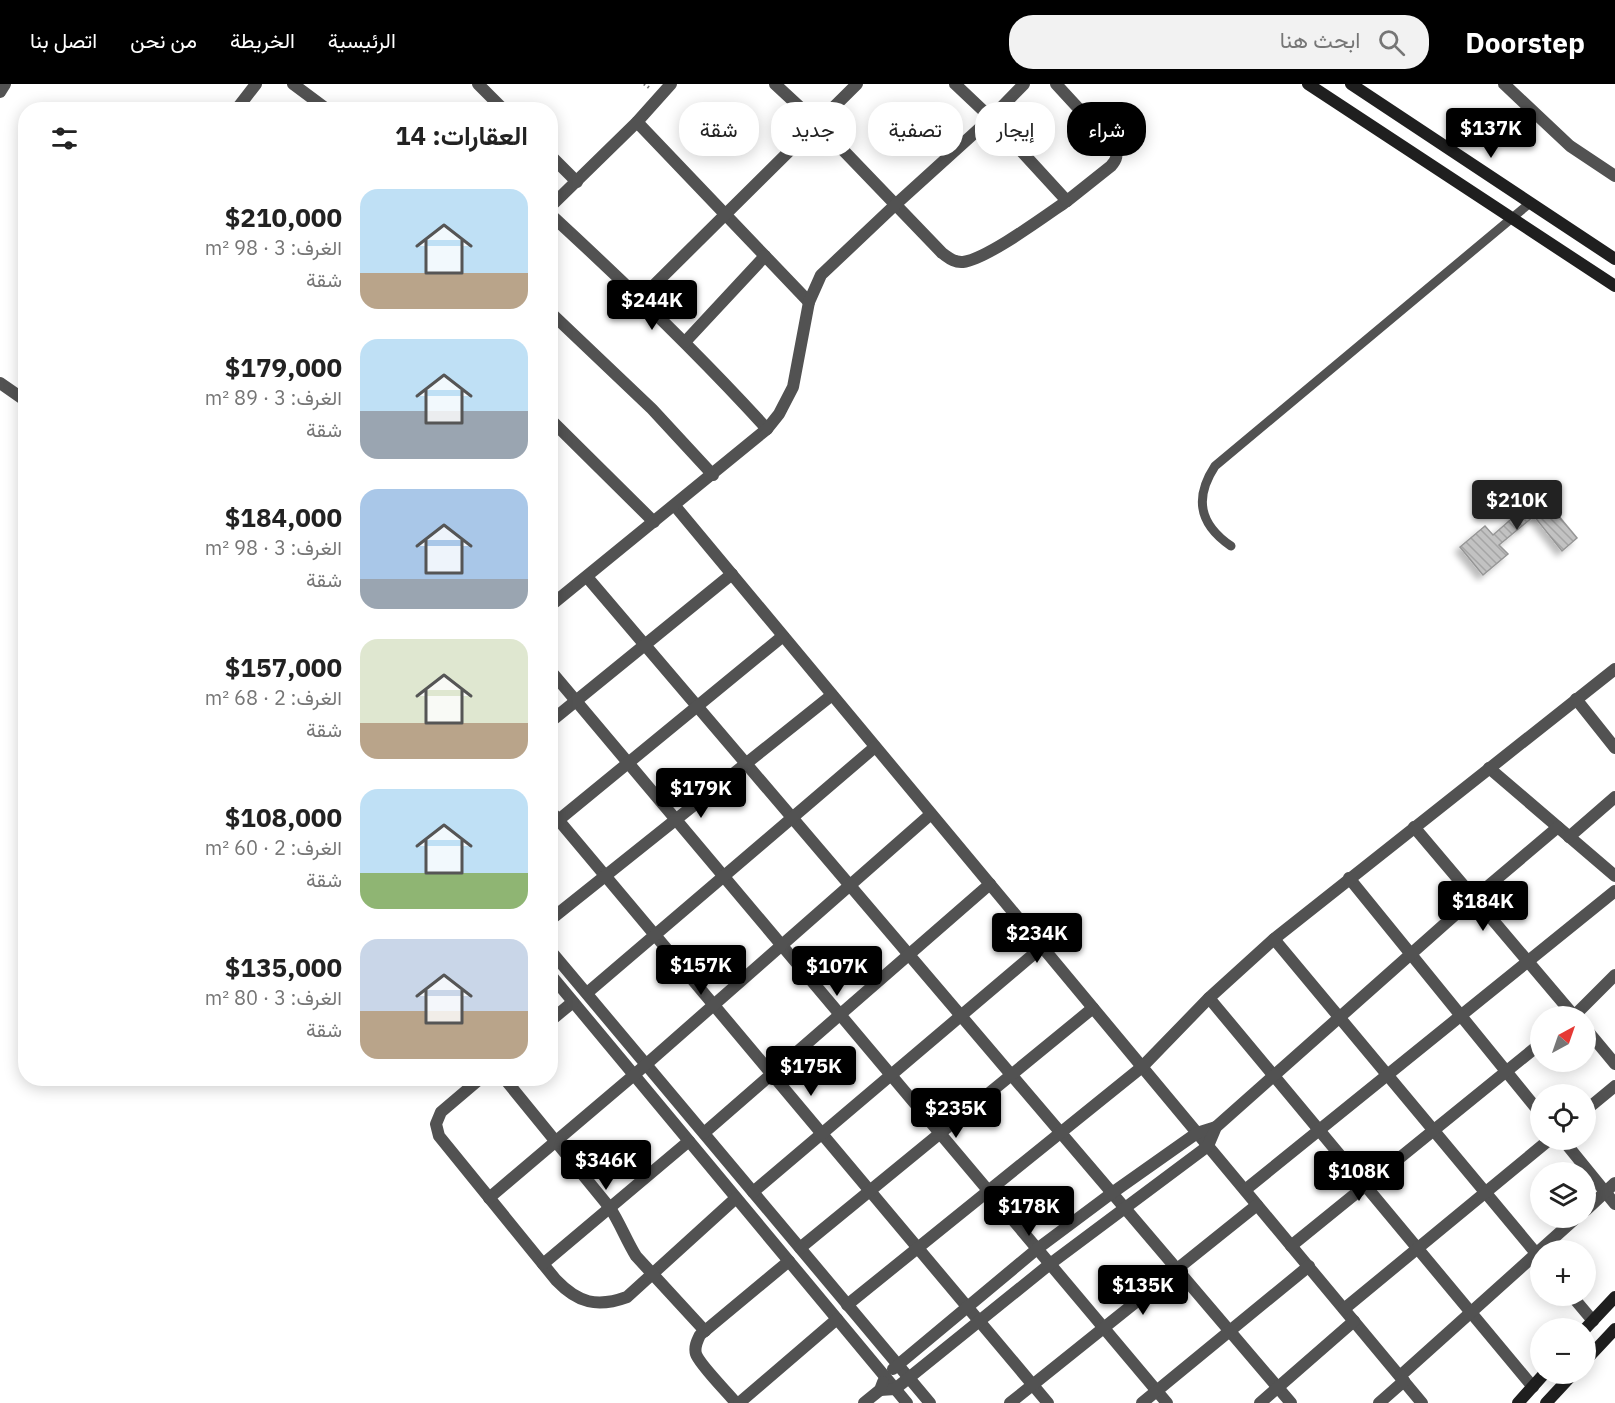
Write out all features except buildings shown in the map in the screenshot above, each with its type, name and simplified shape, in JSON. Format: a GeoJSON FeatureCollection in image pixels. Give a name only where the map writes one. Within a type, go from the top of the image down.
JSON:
{"type":"FeatureCollection","features":[{"type":"Feature","properties":{"kind":"main road"},"geometry":{"type":"LineString","coordinates":[[1308,84],[1615,286]]}},
{"type":"Feature","properties":{"kind":"main road"},"geometry":{"type":"LineString","coordinates":[[1351,84],[1615,259]]}},
{"type":"Feature","properties":{"kind":"main road"},"geometry":{"type":"LineString","coordinates":[[1596,1318],[1615,1297]]}},
{"type":"Feature","properties":{"kind":"main road"},"geometry":{"type":"LineString","coordinates":[[1596,1349],[1615,1329]]}},
{"type":"Feature","properties":{"kind":"main road"},"geometry":{"type":"LineString","coordinates":[[1546,1403],[1564,1384]]}},
{"type":"Feature","properties":{"kind":"main road"},"geometry":{"type":"LineString","coordinates":[[1518,1403],[1533,1386]]}},
{"type":"Feature","properties":{"kind":"street"},"geometry":{"type":"LineString","coordinates":[[0,92],[5,84]]}},
{"type":"Feature","properties":{"kind":"street"},"geometry":{"type":"LineString","coordinates":[[243,102],[256,84]]}},
{"type":"Feature","properties":{"kind":"street"},"geometry":{"type":"LineString","coordinates":[[293,84],[317,102]]}},
{"type":"Feature","properties":{"kind":"street"},"geometry":{"type":"LineString","coordinates":[[478,84],[496,102]]}},
{"type":"Feature","properties":{"kind":"street"},"geometry":{"type":"LineString","coordinates":[[558,200],[637,122],[671,84]]}},
{"type":"Feature","properties":{"kind":"street"},"geometry":{"type":"LineString","coordinates":[[775,84],[794,102]]}},
{"type":"Feature","properties":{"kind":"street"},"geometry":{"type":"LineString","coordinates":[[839,102],[857,84]]}},
{"type":"Feature","properties":{"kind":"street"},"geometry":{"type":"LineString","coordinates":[[955,84],[975,103]]}},
{"type":"Feature","properties":{"kind":"street"},"geometry":{"type":"LineString","coordinates":[[1007,102],[1024,84]]}},
{"type":"Feature","properties":{"kind":"street"},"geometry":{"type":"LineString","coordinates":[[848,156],[942,253],[953,260],[962,262],[980,256],[1025,230],[1067,201],[1115,161],[1117,153],[1114,147],[1056,84]]}},
{"type":"Feature","properties":{"kind":"street"},"geometry":{"type":"LineString","coordinates":[[1504,84],[1570,146],[1615,176]]}},
{"type":"Feature","properties":{"kind":"street"},"geometry":{"type":"LineString","coordinates":[[637,122],[809,302]]}},
{"type":"Feature","properties":{"kind":"street"},"geometry":{"type":"LineString","coordinates":[[558,600],[766,429],[779,414],[793,387],[809,302],[821,275],[975,132]]}},
{"type":"Feature","properties":{"kind":"street"},"geometry":{"type":"LineString","coordinates":[[641,298],[783,156]]}},
{"type":"Feature","properties":{"kind":"street"},"geometry":{"type":"LineString","coordinates":[[1026,156],[1067,201]]}},
{"type":"Feature","properties":{"kind":"street"},"geometry":{"type":"LineString","coordinates":[[558,163],[577,182]]}},
{"type":"Feature","properties":{"kind":"street"},"geometry":{"type":"LineString","coordinates":[[558,221],[641,298],[720,377],[766,429]]}},
{"type":"Feature","properties":{"kind":"street"},"geometry":{"type":"LineString","coordinates":[[685,342],[765,256]]}},
{"type":"Feature","properties":{"kind":"street"},"geometry":{"type":"LineString","coordinates":[[558,320],[652,409],[713,474]]}},
{"type":"Feature","properties":{"kind":"street"},"geometry":{"type":"LineString","coordinates":[[0,383],[18,395]]}},
{"type":"Feature","properties":{"kind":"street"},"geometry":{"type":"LineString","coordinates":[[558,427],[654,522]]}},
{"type":"Feature","properties":{"kind":"street"},"geometry":{"type":"LineString","coordinates":[[675,506],[1422,1403]]}},
{"type":"Feature","properties":{"kind":"street"},"geometry":{"type":"LineString","coordinates":[[558,716],[732,574]]}},
{"type":"Feature","properties":{"kind":"street"},"geometry":{"type":"LineString","coordinates":[[587,577],[1291,1403]]}},
{"type":"Feature","properties":{"kind":"street"},"geometry":{"type":"LineString","coordinates":[[558,821],[783,636]]}},
{"type":"Feature","properties":{"kind":"street"},"geometry":{"type":"LineString","coordinates":[[847,1305],[1142,1067],[1209,998],[1274,939],[1615,669]]}},
{"type":"Feature","properties":{"kind":"street"},"geometry":{"type":"LineString","coordinates":[[558,679],[1167,1403]]}},
{"type":"Feature","properties":{"kind":"street"},"geometry":{"type":"LineString","coordinates":[[558,914],[832,695]]}},
{"type":"Feature","properties":{"kind":"street"},"geometry":{"type":"LineString","coordinates":[[1576,699],[1615,748]]}},
{"type":"Feature","properties":{"kind":"street"},"geometry":{"type":"LineString","coordinates":[[587,993],[875,747]]}},
{"type":"Feature","properties":{"kind":"street"},"geometry":{"type":"LineString","coordinates":[[1489,768],[1615,876]]}},
{"type":"Feature","properties":{"kind":"street"},"geometry":{"type":"LineString","coordinates":[[1569,837],[1615,797]]}},
{"type":"Feature","properties":{"kind":"street"},"geometry":{"type":"LineString","coordinates":[[489,1198],[634,1075],[931,814]]}},
{"type":"Feature","properties":{"kind":"street"},"geometry":{"type":"LineString","coordinates":[[558,827],[606,876],[1048,1403]]}},
{"type":"Feature","properties":{"kind":"street"},"geometry":{"type":"LineString","coordinates":[[1414,827],[1565,1006]]}},
{"type":"Feature","properties":{"kind":"street"},"geometry":{"type":"LineString","coordinates":[[864,1403],[880,1390],[884,1376],[1037,1249],[1197,1133],[1216,1127],[1474,898],[1558,827]]}},
{"type":"Feature","properties":{"kind":"street"},"geometry":{"type":"LineString","coordinates":[[1349,878],[1530,1101]]}},
{"type":"Feature","properties":{"kind":"street"},"geometry":{"type":"LineString","coordinates":[[704,1133],[990,884]]}},
{"type":"Feature","properties":{"kind":"street"},"geometry":{"type":"LineString","coordinates":[[1245,1190],[1615,891]]}},
{"type":"Feature","properties":{"kind":"street"},"geometry":{"type":"LineString","coordinates":[[1274,939],[1530,1245]]}},
{"type":"Feature","properties":{"kind":"street"},"geometry":{"type":"LineString","coordinates":[[753,1192],[1042,947]]}},
{"type":"Feature","properties":{"kind":"street"},"geometry":{"type":"LineString","coordinates":[[558,959],[930,1403]]}},
{"type":"Feature","properties":{"kind":"street"},"geometry":{"type":"LineString","coordinates":[[1585,1006],[1615,975]]}},
{"type":"Feature","properties":{"kind":"street"},"geometry":{"type":"LineString","coordinates":[[558,984],[907,1403]]}},
{"type":"Feature","properties":{"kind":"street"},"geometry":{"type":"LineString","coordinates":[[1209,998],[1533,1386]]}},
{"type":"Feature","properties":{"kind":"street"},"geometry":{"type":"LineString","coordinates":[[558,1014],[573,1002]]}},
{"type":"Feature","properties":{"kind":"street"},"geometry":{"type":"LineString","coordinates":[[800,1248],[1093,1008]]}},
{"type":"Feature","properties":{"kind":"street"},"geometry":{"type":"LineString","coordinates":[[1596,1041],[1615,1064]]}},
{"type":"Feature","properties":{"kind":"street"},"geometry":{"type":"LineString","coordinates":[[1291,1246],[1530,1052]]}},
{"type":"Feature","properties":{"kind":"street"},"geometry":{"type":"LineString","coordinates":[[472,1086],[441,1112],[436,1124],[439,1136],[567,1292],[580,1300],[596,1303],[612,1302],[627,1297],[736,1198]]}},
{"type":"Feature","properties":{"kind":"street"},"geometry":{"type":"LineString","coordinates":[[510,1086],[610,1208],[636,1256],[705,1331]]}},
{"type":"Feature","properties":{"kind":"street"},"geometry":{"type":"LineString","coordinates":[[1596,1102],[1615,1086]]}},
{"type":"Feature","properties":{"kind":"street"},"geometry":{"type":"LineString","coordinates":[[880,1390],[895,1389],[1050,1264],[1208,1146],[1216,1127]]}},
{"type":"Feature","properties":{"kind":"street"},"geometry":{"type":"LineString","coordinates":[[543,1264],[689,1141]]}},
{"type":"Feature","properties":{"kind":"street"},"geometry":{"type":"LineString","coordinates":[[1344,1309],[1537,1150]]}},
{"type":"Feature","properties":{"kind":"street"},"geometry":{"type":"LineString","coordinates":[[1571,1150],[1615,1204]]}},
{"type":"Feature","properties":{"kind":"street"},"geometry":{"type":"LineString","coordinates":[[1596,1201],[1615,1184]]}},
{"type":"Feature","properties":{"kind":"street"},"geometry":{"type":"LineString","coordinates":[[1010,1403],[1257,1205]]}},
{"type":"Feature","properties":{"kind":"street"},"geometry":{"type":"LineString","coordinates":[[1555,1240],[1566,1228]]}},
{"type":"Feature","properties":{"kind":"street"},"geometry":{"type":"LineString","coordinates":[[789,1261],[705,1331],[697,1341],[695,1353],[738,1403],[837,1319]]}},
{"type":"Feature","properties":{"kind":"street"},"geometry":{"type":"LineString","coordinates":[[1379,1403],[1471,1312],[1530,1263]]}},
{"type":"Feature","properties":{"kind":"street"},"geometry":{"type":"LineString","coordinates":[[1142,1403],[1309,1266]]}},
{"type":"Feature","properties":{"kind":"street"},"geometry":{"type":"LineString","coordinates":[[1260,1403],[1354,1321]]}},
{"type":"Feature","properties":{"kind":"lane"},"geometry":{"type":"LineString","coordinates":[[1231,546],[1213,531],[1203,510],[1204,486],[1215,466],[1530,203]]}}]}
